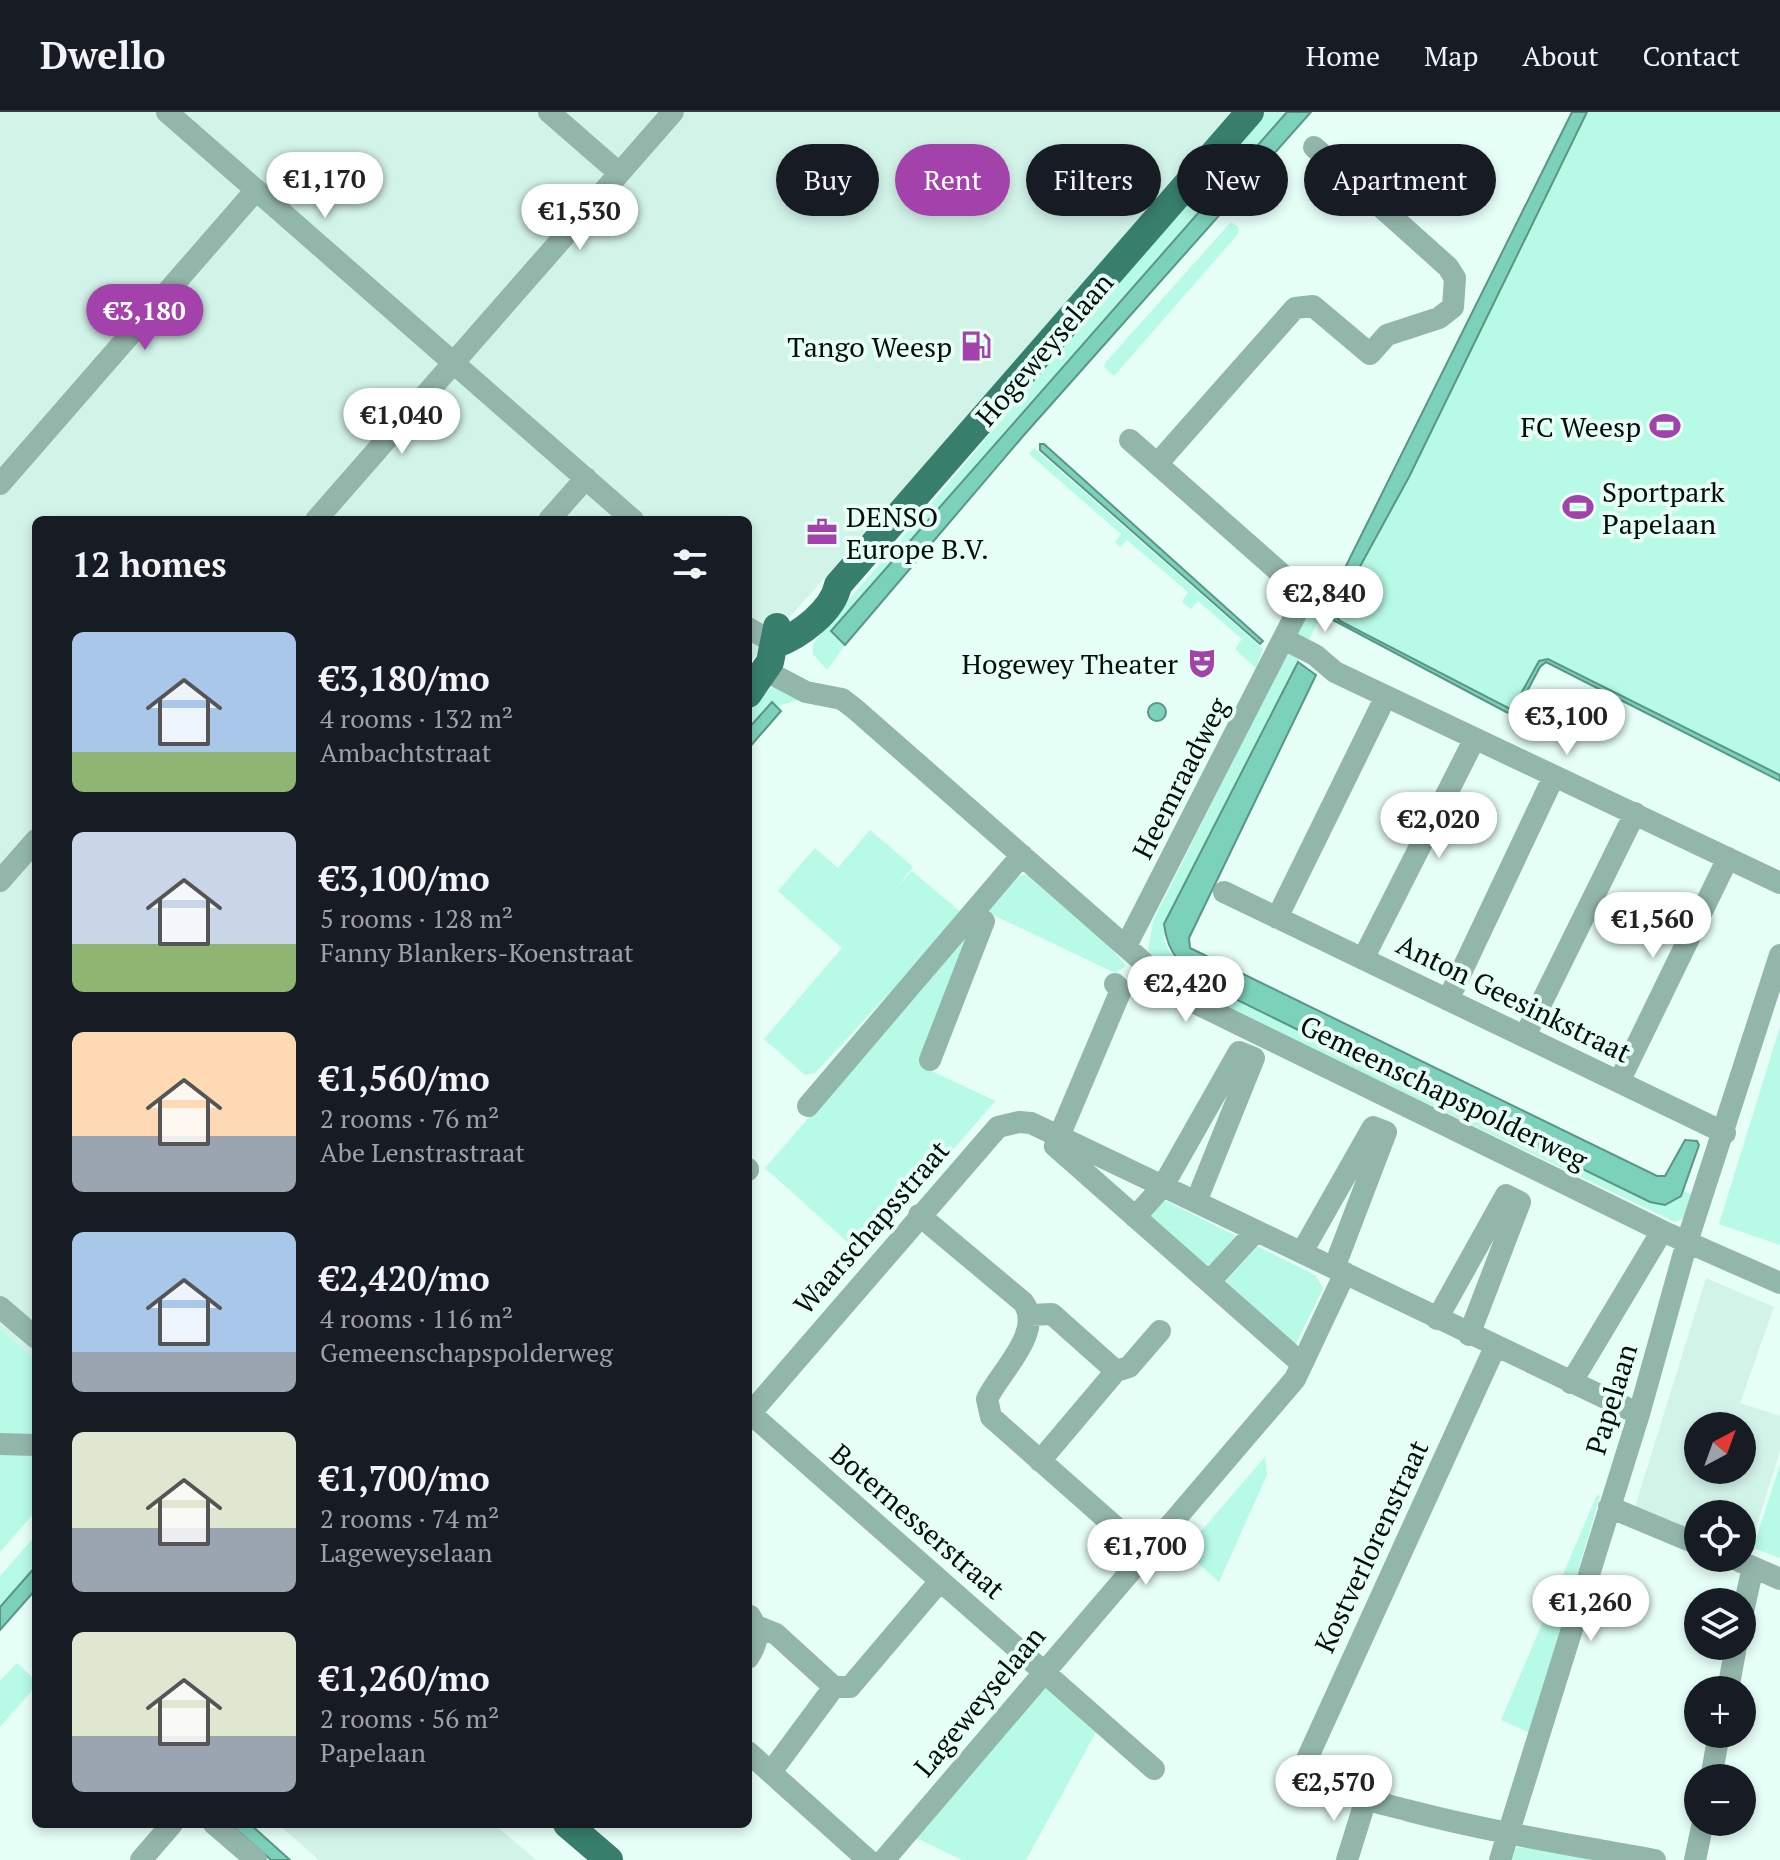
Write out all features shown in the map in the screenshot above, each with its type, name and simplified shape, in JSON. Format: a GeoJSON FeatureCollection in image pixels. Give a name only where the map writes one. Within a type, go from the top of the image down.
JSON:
{"type":"FeatureCollection","features":[{"type":"Feature","properties":{"kind":"main road","name":"Hogeweyselaan"},"geometry":{"type":"LineString","coordinates":[[766,633],[793,621],[828,586],[838,585],[1250,112]]}},
{"type":"Feature","properties":{"kind":"main road"},"geometry":{"type":"LineString","coordinates":[[752,689],[766,671],[766,633]]}},
{"type":"Feature","properties":{"kind":"main road"},"geometry":{"type":"LineString","coordinates":[[572,1828],[609,1860]]}},
{"type":"Feature","properties":{"kind":"street"},"geometry":{"type":"LineString","coordinates":[[167,112],[629,516]]}},
{"type":"Feature","properties":{"kind":"street"},"geometry":{"type":"LineString","coordinates":[[549,112],[619,173]]}},
{"type":"Feature","properties":{"kind":"street"},"geometry":{"type":"LineString","coordinates":[[319,516],[673,112]]}},
{"type":"Feature","properties":{"kind":"street"},"geometry":{"type":"LineString","coordinates":[[0,484],[256,190]]}},
{"type":"Feature","properties":{"kind":"street"},"geometry":{"type":"LineString","coordinates":[[1157,464],[1295,308],[1304,304],[1313,306],[1370,354],[1387,335],[1439,318],[1453,307],[1455,278],[1448,267],[1391,216]]}},
{"type":"Feature","properties":{"kind":"street","name":"Heemraadweg"},"geometry":{"type":"LineString","coordinates":[[1126,946],[1301,604],[1294,585],[1130,440]]}},
{"type":"Feature","properties":{"kind":"street"},"geometry":{"type":"LineString","coordinates":[[553,516],[586,478]]}},
{"type":"Feature","properties":{"kind":"street"},"geometry":{"type":"LineString","coordinates":[[752,615],[764,625],[766,633]]}},
{"type":"Feature","properties":{"kind":"street"},"geometry":{"type":"LineString","coordinates":[[1284,639],[1315,655],[1335,672],[1780,883]]}},
{"type":"Feature","properties":{"kind":"street","name":"Gemeenschapspolderweg"},"geometry":{"type":"LineString","coordinates":[[766,671],[784,677],[806,692],[842,699],[1183,997],[1251,1045],[1393,1101],[1529,1164],[1662,1231],[1780,1283]]}},
{"type":"Feature","properties":{"kind":"street"},"geometry":{"type":"LineString","coordinates":[[1277,918],[1386,696]]}},
{"type":"Feature","properties":{"kind":"street"},"geometry":{"type":"LineString","coordinates":[[1363,959],[1474,740]]}},
{"type":"Feature","properties":{"kind":"street"},"geometry":{"type":"LineString","coordinates":[[1448,1000],[1554,776]]}},
{"type":"Feature","properties":{"kind":"street"},"geometry":{"type":"LineString","coordinates":[[1525,1036],[1635,813]]}},
{"type":"Feature","properties":{"kind":"street"},"geometry":{"type":"LineString","coordinates":[[0,881],[32,845]]}},
{"type":"Feature","properties":{"kind":"street"},"geometry":{"type":"LineString","coordinates":[[808,1106],[1022,855]]}},
{"type":"Feature","properties":{"kind":"street"},"geometry":{"type":"LineString","coordinates":[[1619,1082],[1728,858]]}},
{"type":"Feature","properties":{"kind":"street","name":"Anton Geesinkstraat"},"geometry":{"type":"LineString","coordinates":[[1224,892],[1725,1133]]}},
{"type":"Feature","properties":{"kind":"street"},"geometry":{"type":"LineString","coordinates":[[930,1060],[984,921],[971,915]]}},
{"type":"Feature","properties":{"kind":"street","name":"Papelaan"},"geometry":{"type":"LineString","coordinates":[[1500,1860],[1639,1414],[1687,1242],[1725,1133],[1780,955]]}},
{"type":"Feature","properties":{"kind":"street"},"geometry":{"type":"LineString","coordinates":[[1115,984],[1121,990],[1055,1146],[1302,1364]]}},
{"type":"Feature","properties":{"kind":"street"},"geometry":{"type":"LineString","coordinates":[[1135,1217],[1163,1186],[1239,1052],[1251,1045],[1254,1058],[1196,1202]]}},
{"type":"Feature","properties":{"kind":"street"},"geometry":{"type":"LineString","coordinates":[[1378,1129],[1393,1101]]}},
{"type":"Feature","properties":{"kind":"street","name":"Waarschapsstraat"},"geometry":{"type":"LineString","coordinates":[[752,1410],[998,1127],[1019,1122],[1031,1123],[1059,1136],[1639,1414]]}},
{"type":"Feature","properties":{"kind":"street"},"geometry":{"type":"LineString","coordinates":[[1302,1252],[1373,1127],[1386,1132],[1340,1270]]}},
{"type":"Feature","properties":{"kind":"street"},"geometry":{"type":"LineString","coordinates":[[1512,1198],[1529,1164]]}},
{"type":"Feature","properties":{"kind":"street"},"geometry":{"type":"LineString","coordinates":[[1437,1319],[1506,1195],[1520,1202],[1469,1335]]}},
{"type":"Feature","properties":{"kind":"street"},"geometry":{"type":"LineString","coordinates":[[919,1215],[1023,1302],[1030,1315],[1029,1329],[990,1394],[987,1405],[991,1417],[1145,1553]]}},
{"type":"Feature","properties":{"kind":"street"},"geometry":{"type":"LineString","coordinates":[[1209,1282],[1256,1231]]}},
{"type":"Feature","properties":{"kind":"street","name":"Papelaan"},"geometry":{"type":"LineString","coordinates":[[1571,1383],[1662,1231]]}},
{"type":"Feature","properties":{"kind":"street","name":"Lageweyselaan"},"geometry":{"type":"LineString","coordinates":[[884,1860],[1042,1671],[1295,1379],[1340,1270]]}},
{"type":"Feature","properties":{"kind":"street"},"geometry":{"type":"LineString","coordinates":[[0,1307],[32,1335]]}},
{"type":"Feature","properties":{"kind":"street"},"geometry":{"type":"LineString","coordinates":[[1030,1315],[1052,1314],[1116,1371]]}},
{"type":"Feature","properties":{"kind":"street"},"geometry":{"type":"LineString","coordinates":[[0,1317],[32,1345]]}},
{"type":"Feature","properties":{"kind":"street"},"geometry":{"type":"LineString","coordinates":[[1040,1461],[1116,1371],[1129,1367],[1160,1331]]}},
{"type":"Feature","properties":{"kind":"street","name":"Kostverlorenstraat"},"geometry":{"type":"LineString","coordinates":[[1366,1799],[1316,1779],[1309,1771],[1307,1759],[1495,1347]]}},
{"type":"Feature","properties":{"kind":"street","name":"Boternesserstraat"},"geometry":{"type":"LineString","coordinates":[[752,1417],[1154,1769]]}},
{"type":"Feature","properties":{"kind":"street"},"geometry":{"type":"LineString","coordinates":[[0,1444],[32,1445]]}},
{"type":"Feature","properties":{"kind":"street"},"geometry":{"type":"LineString","coordinates":[[1609,1507],[1684,1538]]}},
{"type":"Feature","properties":{"kind":"street"},"geometry":{"type":"LineString","coordinates":[[1756,1568],[1780,1579]]}},
{"type":"Feature","properties":{"kind":"street"},"geometry":{"type":"LineString","coordinates":[[752,1620],[776,1634],[834,1687],[850,1687],[940,1581]]}},
{"type":"Feature","properties":{"kind":"street"},"geometry":{"type":"LineString","coordinates":[[752,1620],[757,1644],[752,1652]]}},
{"type":"Feature","properties":{"kind":"street"},"geometry":{"type":"LineString","coordinates":[[771,1772],[834,1687]]}},
{"type":"Feature","properties":{"kind":"street"},"geometry":{"type":"LineString","coordinates":[[752,1755],[868,1860]]}},
{"type":"Feature","properties":{"kind":"street"},"geometry":{"type":"LineString","coordinates":[[1347,1860],[1366,1799],[1508,1834],[1619,1857],[1655,1860]]}},
{"type":"Feature","properties":{"kind":"street"},"geometry":{"type":"LineString","coordinates":[[148,1858],[169,1828]]}},
{"type":"Feature","properties":{"kind":"street"},"geometry":{"type":"LineString","coordinates":[[219,1828],[256,1860]]}},
{"type":"Feature","properties":{"kind":"street"},"geometry":{"type":"LineString","coordinates":[[1695,1860],[1700,1836]]}},
{"type":"Feature","properties":{"kind":"shaded area"},"geometry":{"type":"Polygon","coordinates":[[[0,112],[1238,112],[1210,144],[1177,144],[1177,181],[1161,199],[1161,144],[1026,144],[1026,216],[1146,216],[752,659],[752,516],[32,516],[32,1357],[0,1329],[0,112]]]}},
{"type":"Feature","properties":{"kind":"shaded area"},"geometry":{"type":"Polygon","coordinates":[[[1264,112],[1287,112],[1259,144],[1236,144],[1264,112]]]}},
{"type":"Feature","properties":{"kind":"shaded area"},"geometry":{"type":"Polygon","coordinates":[[[1287,112],[1311,112],[1283,144],[1259,144],[1287,112]]]}},
{"type":"Feature","properties":{"kind":"shaded area","name":"Sportpark Papelaan"},"geometry":{"type":"Polygon","coordinates":[[[1572,112],[1780,112],[1780,781],[1546,662],[1540,667],[1515,714],[1321,615],[1163,937],[1174,957],[1203,978],[1693,1195],[1688,1216],[1675,1222],[1204,997],[1148,951],[1153,921],[1316,595],[1343,572],[1572,112]]]}},
{"type":"Feature","properties":{"kind":"shaded area"},"geometry":{"type":"Polygon","coordinates":[[[1572,112],[1587,112],[1409,477],[1334,614],[1340,621],[1512,710],[1539,661],[1548,659],[1780,775],[1780,781],[1546,662],[1540,667],[1515,714],[1322,614],[1572,112]]]}},
{"type":"Feature","properties":{"kind":"shaded area"},"geometry":{"type":"Polygon","coordinates":[[[1177,213],[1177,216],[1196,216],[831,631],[845,645],[827,670],[813,654],[813,645],[826,626],[1177,213]]]}},
{"type":"Feature","properties":{"kind":"shaded area"},"geometry":{"type":"Polygon","coordinates":[[[1196,216],[1219,216],[1024,435],[845,645],[831,631],[1196,216]]]}},
{"type":"Feature","properties":{"kind":"shaded area"},"geometry":{"type":"Polygon","coordinates":[[[1231,222],[1239,228],[1238,234],[1114,376],[1104,367],[1106,362],[1231,222]]]}},
{"type":"Feature","properties":{"kind":"shaded area"},"geometry":{"type":"Polygon","coordinates":[[[1040,444],[1044,444],[1263,641],[1260,644],[1040,450],[1040,444]]]}},
{"type":"Feature","properties":{"kind":"shaded area"},"geometry":{"type":"Polygon","coordinates":[[[1034,448],[1263,649],[1256,668],[1235,649],[1242,639],[1198,601],[1191,609],[1182,602],[1188,592],[1127,540],[1120,547],[1115,542],[1121,534],[1029,454],[1034,448]]]}},
{"type":"Feature","properties":{"kind":"shaded area"},"geometry":{"type":"Polygon","coordinates":[[[1298,662],[1316,675],[1189,938],[1190,948],[1657,1176],[1665,1176],[1685,1140],[1697,1141],[1699,1145],[1681,1196],[1665,1205],[1650,1202],[1225,994],[1177,959],[1164,924],[1298,662]]]}},
{"type":"Feature","properties":{"kind":"shaded area"},"geometry":{"type":"Polygon","coordinates":[[[775,686],[798,700],[778,706],[772,702],[752,724],[752,701],[775,686]]]}},
{"type":"Feature","properties":{"kind":"shaded area"},"geometry":{"type":"Polygon","coordinates":[[[772,702],[781,711],[752,744],[752,724],[772,702]]]}},
{"type":"Feature","properties":{"kind":"shaded area"},"geometry":{"type":"Polygon","coordinates":[[[1153,703],[1161,703],[1166,712],[1164,719],[1153,721],[1148,716],[1148,708],[1153,703]]]}},
{"type":"Feature","properties":{"kind":"shaded area"},"geometry":{"type":"Polygon","coordinates":[[[870,830],[913,867],[897,887],[912,871],[963,914],[815,1073],[805,1075],[764,1039],[842,948],[778,891],[815,848],[838,868],[870,830]]]}},
{"type":"Feature","properties":{"kind":"shaded area"},"geometry":{"type":"Polygon","coordinates":[[[1028,874],[1098,932],[1126,966],[1115,973],[987,912],[1019,876],[1028,874]]]}},
{"type":"Feature","properties":{"kind":"shaded area"},"geometry":{"type":"Polygon","coordinates":[[[976,926],[921,1066],[995,1101],[862,1255],[765,1168],[976,926]]]}},
{"type":"Feature","properties":{"kind":"shaded area"},"geometry":{"type":"Polygon","coordinates":[[[1780,1027],[1780,1245],[1719,1224],[1780,1027]]]}},
{"type":"Feature","properties":{"kind":"shaded area"},"geometry":{"type":"Polygon","coordinates":[[[1162,1199],[1315,1275],[1323,1288],[1295,1346],[1147,1216],[1162,1199]]]}},
{"type":"Feature","properties":{"kind":"shaded area"},"geometry":{"type":"Polygon","coordinates":[[[1706,1278],[1774,1307],[1740,1403],[1780,1416],[1780,1451],[1756,1528],[1756,1500],[1684,1500],[1684,1527],[1635,1507],[1706,1278]]]}},
{"type":"Feature","properties":{"kind":"shaded area"},"geometry":{"type":"Polygon","coordinates":[[[0,1329],[32,1357],[32,1435],[0,1433],[0,1329]]]}},
{"type":"Feature","properties":{"kind":"shaded area"},"geometry":{"type":"Polygon","coordinates":[[[0,1452],[32,1453],[32,1516],[0,1552],[0,1452]]]}},
{"type":"Feature","properties":{"kind":"shaded area"},"geometry":{"type":"Polygon","coordinates":[[[1265,1457],[1267,1475],[1219,1582],[1184,1551],[1265,1457]]]}},
{"type":"Feature","properties":{"kind":"shaded area"},"geometry":{"type":"Polygon","coordinates":[[[1780,1465],[1780,1558],[1756,1549],[1756,1539],[1780,1465]]]}},
{"type":"Feature","properties":{"kind":"shaded area"},"geometry":{"type":"Polygon","coordinates":[[[1597,1495],[1600,1496],[1530,1733],[1501,1720],[1597,1495]]]}},
{"type":"Feature","properties":{"kind":"shaded area"},"geometry":{"type":"Polygon","coordinates":[[[32,1540],[32,1571],[0,1607],[0,1576],[32,1540]]]}},
{"type":"Feature","properties":{"kind":"shaded area"},"geometry":{"type":"Polygon","coordinates":[[[32,1571],[32,1594],[0,1630],[0,1607],[32,1571]]]}},
{"type":"Feature","properties":{"kind":"shaded area"},"geometry":{"type":"Polygon","coordinates":[[[17,1663],[32,1677],[32,1691],[0,1727],[0,1681],[17,1663]]]}},
{"type":"Feature","properties":{"kind":"shaded area"},"geometry":{"type":"Polygon","coordinates":[[[1044,1687],[1096,1732],[1026,1860],[962,1860],[915,1837],[1044,1687]]]}},
{"type":"Feature","properties":{"kind":"shaded area"},"geometry":{"type":"Polygon","coordinates":[[[235,1828],[254,1828],[290,1860],[271,1860],[235,1828]]]}},
{"type":"Feature","properties":{"kind":"shaded area"},"geometry":{"type":"Polygon","coordinates":[[[283,1828],[499,1828],[536,1860],[319,1860],[283,1828]]]}},
{"type":"Feature","properties":{"kind":"shaded area"},"geometry":{"type":"Polygon","coordinates":[[[1517,1847],[1608,1860],[1509,1860],[1517,1847]]]}},
{"type":"Feature","properties":{"kind":"place","name":"Tango Weesp"},"geometry":{"type":"Point","coordinates":[976,346]}},
{"type":"Feature","properties":{"kind":"place","name":"FC Weesp"},"geometry":{"type":"Point","coordinates":[1665,426]}},
{"type":"Feature","properties":{"kind":"place","name":"Sportpark Papelaan"},"geometry":{"type":"Point","coordinates":[1578,507]}},
{"type":"Feature","properties":{"kind":"place","name":"DENSO Europe B.V."},"geometry":{"type":"Point","coordinates":[822,532]}},
{"type":"Feature","properties":{"kind":"place","name":"Hogewey Theater"},"geometry":{"type":"Point","coordinates":[1202,663]}}]}
